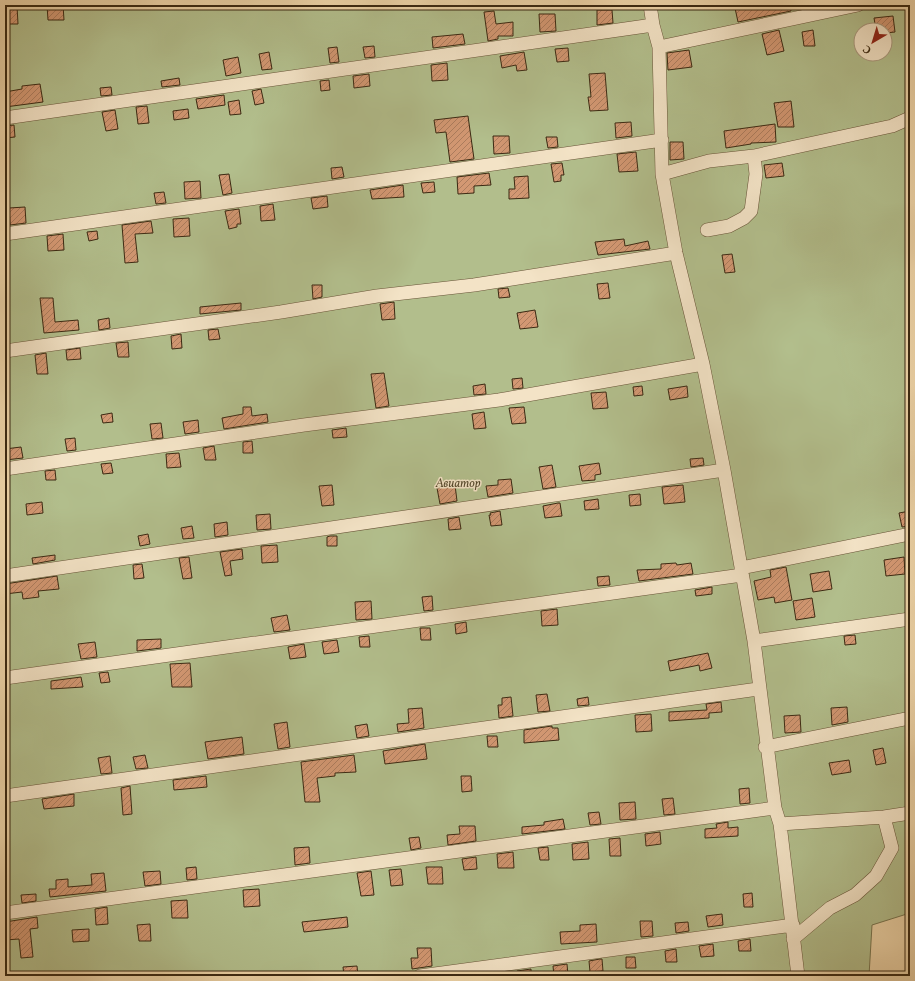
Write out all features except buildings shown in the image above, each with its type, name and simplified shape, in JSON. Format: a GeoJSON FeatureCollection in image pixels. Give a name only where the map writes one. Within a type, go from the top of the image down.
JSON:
{"type":"FeatureCollection","features":[{"type":"Feature","properties":{"kind":"street"},"geometry":{"type":"LineString","coordinates":[[650,5],[653,25],[659,47],[662,174],[676,253],[703,364],[724,470],[754,642],[758,689],[775,808],[780,824],[798,976]]}},
{"type":"Feature","properties":{"kind":"street"},"geometry":{"type":"LineString","coordinates":[[659,47],[858,5]]}},
{"type":"Feature","properties":{"kind":"street"},"geometry":{"type":"LineString","coordinates":[[5,118],[653,25]]}},
{"type":"Feature","properties":{"kind":"street"},"geometry":{"type":"LineString","coordinates":[[662,174],[708,161],[754,156],[892,126],[910,118]]}},
{"type":"Feature","properties":{"kind":"street"},"geometry":{"type":"LineString","coordinates":[[5,234],[662,140]]}},
{"type":"Feature","properties":{"kind":"street"},"geometry":{"type":"LineString","coordinates":[[707,230],[729,226],[744,218],[751,211],[756,174],[754,156]]}},
{"type":"Feature","properties":{"kind":"street"},"geometry":{"type":"LineString","coordinates":[[5,351],[281,312],[377,296],[481,284],[676,253]]}},
{"type":"Feature","properties":{"kind":"street"},"geometry":{"type":"LineString","coordinates":[[5,470],[304,425],[499,400],[703,364]]}},
{"type":"Feature","properties":{"kind":"street"},"geometry":{"type":"LineString","coordinates":[[5,576],[724,470]]}},
{"type":"Feature","properties":{"kind":"street"},"geometry":{"type":"LineString","coordinates":[[5,678],[741,572],[910,534]]}},
{"type":"Feature","properties":{"kind":"street"},"geometry":{"type":"LineString","coordinates":[[754,642],[910,619]]}},
{"type":"Feature","properties":{"kind":"street"},"geometry":{"type":"LineString","coordinates":[[5,796],[758,689]]}},
{"type":"Feature","properties":{"kind":"street"},"geometry":{"type":"LineString","coordinates":[[766,747],[910,718]]}},
{"type":"Feature","properties":{"kind":"street"},"geometry":{"type":"LineString","coordinates":[[5,913],[775,808]]}},
{"type":"Feature","properties":{"kind":"street"},"geometry":{"type":"LineString","coordinates":[[780,824],[884,817],[910,813]]}},
{"type":"Feature","properties":{"kind":"street"},"geometry":{"type":"LineString","coordinates":[[793,939],[830,908],[855,895],[876,876],[892,848],[884,817]]}},
{"type":"Feature","properties":{"kind":"street"},"geometry":{"type":"LineString","coordinates":[[420,976],[793,925]]}},
{"type":"Feature","properties":{"kind":"green space","name":"Авиатор"},"geometry":{"type":"Polygon","coordinates":[[[5,5],[910,5],[910,913],[872,925],[869,976],[5,976],[5,5]]]}}]}
